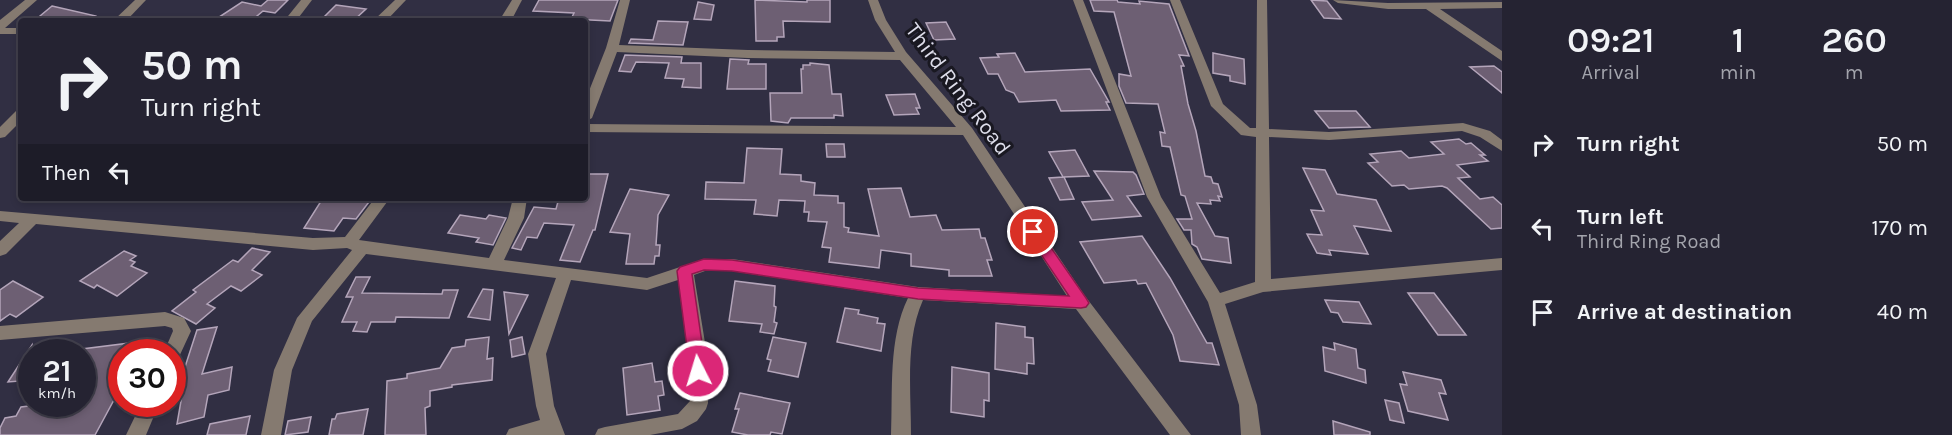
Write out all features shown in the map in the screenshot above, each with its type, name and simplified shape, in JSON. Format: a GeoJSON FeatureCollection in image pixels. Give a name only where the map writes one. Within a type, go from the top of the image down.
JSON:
{"type":"FeatureCollection","features":[{"type":"Feature","properties":{"kind":"street"},"geometry":{"type":"LineString","coordinates":[[0,26],[32,0]]}},
{"type":"Feature","properties":{"kind":"street"},"geometry":{"type":"LineString","coordinates":[[122,18],[141,0]]}},
{"type":"Feature","properties":{"kind":"street"},"geometry":{"type":"LineString","coordinates":[[292,18],[307,0]]}},
{"type":"Feature","properties":{"kind":"street"},"geometry":{"type":"LineString","coordinates":[[382,18],[401,0]]}},
{"type":"Feature","properties":{"kind":"street"},"geometry":{"type":"LineString","coordinates":[[507,18],[517,0]]}},
{"type":"Feature","properties":{"kind":"street"},"geometry":{"type":"LineString","coordinates":[[588,110],[612,48],[625,0]]}},
{"type":"Feature","properties":{"kind":"street","name":"Third Ring Road"},"geometry":{"type":"LineString","coordinates":[[873,0],[879,18],[902,56],[967,131],[1008,197],[1081,303],[1181,435]]}},
{"type":"Feature","properties":{"kind":"street"},"geometry":{"type":"LineString","coordinates":[[1078,0],[1154,197],[1216,302],[1248,405],[1251,435]]}},
{"type":"Feature","properties":{"kind":"street"},"geometry":{"type":"LineString","coordinates":[[1175,0],[1217,106],[1246,132],[1263,135],[1329,136],[1463,127],[1485,134],[1502,147]]}},
{"type":"Feature","properties":{"kind":"street"},"geometry":{"type":"LineString","coordinates":[[1262,0],[1263,286]]}},
{"type":"Feature","properties":{"kind":"street"},"geometry":{"type":"LineString","coordinates":[[1338,0],[1388,6],[1502,5]]}},
{"type":"Feature","properties":{"kind":"street"},"geometry":{"type":"LineString","coordinates":[[1430,6],[1502,57]]}},
{"type":"Feature","properties":{"kind":"street"},"geometry":{"type":"LineString","coordinates":[[0,31],[18,31]]}},
{"type":"Feature","properties":{"kind":"street"},"geometry":{"type":"LineString","coordinates":[[612,48],[748,54],[902,56]]}},
{"type":"Feature","properties":{"kind":"street"},"geometry":{"type":"LineString","coordinates":[[0,134],[18,117]]}},
{"type":"Feature","properties":{"kind":"street"},"geometry":{"type":"LineString","coordinates":[[588,128],[967,131]]}},
{"type":"Feature","properties":{"kind":"street"},"geometry":{"type":"LineString","coordinates":[[271,435],[283,370],[305,318],[355,245],[381,201]]}},
{"type":"Feature","properties":{"kind":"street"},"geometry":{"type":"LineString","coordinates":[[495,264],[516,218],[519,201]]}},
{"type":"Feature","properties":{"kind":"street"},"geometry":{"type":"LineString","coordinates":[[0,216],[313,244],[355,245],[647,284],[704,265],[732,265],[918,293],[1081,303]]}},
{"type":"Feature","properties":{"kind":"street"},"geometry":{"type":"LineString","coordinates":[[0,250],[32,220]]}},
{"type":"Feature","properties":{"kind":"street"},"geometry":{"type":"LineString","coordinates":[[1216,302],[1263,286],[1502,264]]}},
{"type":"Feature","properties":{"kind":"street"},"geometry":{"type":"LineString","coordinates":[[605,435],[682,421],[699,404],[698,355],[685,271]]}},
{"type":"Feature","properties":{"kind":"street"},"geometry":{"type":"LineString","coordinates":[[516,435],[554,430],[545,406],[537,354],[566,273]]}},
{"type":"Feature","properties":{"kind":"street"},"geometry":{"type":"LineString","coordinates":[[901,435],[903,355],[907,317],[918,293]]}},
{"type":"Feature","properties":{"kind":"street"},"geometry":{"type":"LineString","coordinates":[[0,333],[165,319],[178,323],[182,331],[179,339]]}},
{"type":"Feature","properties":{"kind":"street"},"geometry":{"type":"LineString","coordinates":[[136,435],[144,417]]}},
{"type":"Feature","properties":{"kind":"building"},"geometry":{"type":"Polygon","coordinates":[[[268,0],[288,0],[275,13],[263,11],[255,18],[218,18],[242,2],[261,6],[268,0]]]}},
{"type":"Feature","properties":{"kind":"building"},"geometry":{"type":"Polygon","coordinates":[[[539,0],[618,0],[610,21],[572,18],[574,13],[533,11],[539,0]]]}},
{"type":"Feature","properties":{"kind":"building"},"geometry":{"type":"Polygon","coordinates":[[[755,0],[807,2],[807,0],[830,0],[830,22],[783,21],[784,37],[777,37],[777,41],[756,41],[755,0]]]}},
{"type":"Feature","properties":{"kind":"building"},"geometry":{"type":"Polygon","coordinates":[[[1090,0],[1169,4],[1189,56],[1179,55],[1184,66],[1181,66],[1188,104],[1205,176],[1211,177],[1213,183],[1218,184],[1222,197],[1218,196],[1220,201],[1210,200],[1211,204],[1197,203],[1215,236],[1228,238],[1231,263],[1202,259],[1197,247],[1192,244],[1191,230],[1184,230],[1177,219],[1192,219],[1185,196],[1181,195],[1170,147],[1162,146],[1160,132],[1165,133],[1158,104],[1126,103],[1119,86],[1119,74],[1131,76],[1114,12],[1094,11],[1090,0]]]}},
{"type":"Feature","properties":{"kind":"building"},"geometry":{"type":"Polygon","coordinates":[[[1311,0],[1327,1],[1341,19],[1324,18],[1311,0]]]}},
{"type":"Feature","properties":{"kind":"building"},"geometry":{"type":"Polygon","coordinates":[[[698,2],[714,5],[711,20],[694,19],[698,2]]]}},
{"type":"Feature","properties":{"kind":"building"},"geometry":{"type":"Polygon","coordinates":[[[336,5],[366,9],[356,18],[323,18],[336,5]]]}},
{"type":"Feature","properties":{"kind":"building"},"geometry":{"type":"Polygon","coordinates":[[[52,6],[96,16],[96,18],[38,18],[52,6]]]}},
{"type":"Feature","properties":{"kind":"building"},"geometry":{"type":"Polygon","coordinates":[[[658,21],[688,22],[683,45],[629,43],[631,39],[653,40],[658,21]]]}},
{"type":"Feature","properties":{"kind":"building"},"geometry":{"type":"Polygon","coordinates":[[[946,22],[955,39],[934,40],[926,23],[946,22]]]}},
{"type":"Feature","properties":{"kind":"building"},"geometry":{"type":"Polygon","coordinates":[[[1015,53],[1025,72],[1090,69],[1109,102],[1106,102],[1110,110],[1061,111],[1056,100],[1019,102],[1014,93],[1006,90],[998,74],[988,74],[980,58],[1015,53]]]}},
{"type":"Feature","properties":{"kind":"building"},"geometry":{"type":"Polygon","coordinates":[[[1213,53],[1244,59],[1245,84],[1230,81],[1230,76],[1213,73],[1213,53]]]}},
{"type":"Feature","properties":{"kind":"building"},"geometry":{"type":"Polygon","coordinates":[[[625,55],[682,57],[681,63],[701,63],[701,88],[682,87],[684,79],[665,78],[669,63],[636,62],[631,72],[619,71],[625,55]]]}},
{"type":"Feature","properties":{"kind":"building"},"geometry":{"type":"Polygon","coordinates":[[[730,59],[749,60],[748,64],[766,64],[766,89],[727,89],[730,59]]]}},
{"type":"Feature","properties":{"kind":"building"},"geometry":{"type":"Polygon","coordinates":[[[810,63],[829,65],[832,94],[841,94],[843,116],[791,118],[788,123],[771,121],[770,93],[802,93],[801,69],[803,65],[810,65],[810,63]]]}},
{"type":"Feature","properties":{"kind":"building"},"geometry":{"type":"Polygon","coordinates":[[[1494,66],[1502,72],[1502,93],[1470,67],[1494,66]]]}},
{"type":"Feature","properties":{"kind":"building"},"geometry":{"type":"Polygon","coordinates":[[[915,94],[920,108],[916,108],[919,114],[894,115],[886,95],[915,94]]]}},
{"type":"Feature","properties":{"kind":"building"},"geometry":{"type":"Polygon","coordinates":[[[1315,111],[1356,111],[1370,127],[1329,128],[1315,111]]]}},
{"type":"Feature","properties":{"kind":"building"},"geometry":{"type":"Polygon","coordinates":[[[1459,139],[1466,144],[1471,143],[1485,155],[1480,155],[1488,161],[1457,165],[1470,177],[1458,178],[1480,199],[1493,197],[1502,205],[1502,228],[1491,229],[1447,188],[1442,186],[1409,189],[1404,185],[1392,186],[1368,163],[1378,162],[1370,154],[1401,151],[1409,158],[1444,154],[1431,142],[1459,139]]]}},
{"type":"Feature","properties":{"kind":"building"},"geometry":{"type":"Polygon","coordinates":[[[826,144],[844,144],[845,157],[827,157],[826,144]]]}},
{"type":"Feature","properties":{"kind":"building"},"geometry":{"type":"Polygon","coordinates":[[[747,148],[782,149],[780,174],[801,175],[801,181],[815,183],[814,195],[838,196],[838,203],[844,203],[844,227],[849,228],[848,232],[879,236],[868,189],[901,188],[910,217],[936,215],[942,230],[979,229],[981,238],[985,238],[992,260],[987,260],[992,276],[949,276],[949,270],[911,266],[911,254],[881,250],[879,268],[829,262],[831,248],[822,247],[827,222],[808,221],[809,212],[804,212],[805,201],[779,200],[777,216],[754,214],[756,200],[705,199],[706,182],[744,183],[747,148]]]}},
{"type":"Feature","properties":{"kind":"building"},"geometry":{"type":"Polygon","coordinates":[[[1075,150],[1089,176],[1064,177],[1074,199],[1060,200],[1049,178],[1063,177],[1049,152],[1075,150]]]}},
{"type":"Feature","properties":{"kind":"building"},"geometry":{"type":"Polygon","coordinates":[[[1303,168],[1325,170],[1337,194],[1376,200],[1391,231],[1354,226],[1368,254],[1329,250],[1331,255],[1317,253],[1307,234],[1322,235],[1311,210],[1324,211],[1303,168]]]}},
{"type":"Feature","properties":{"kind":"building"},"geometry":{"type":"Polygon","coordinates":[[[1094,171],[1133,172],[1144,194],[1127,196],[1141,216],[1092,220],[1082,202],[1113,200],[1094,171]]]}},
{"type":"Feature","properties":{"kind":"building"},"geometry":{"type":"Polygon","coordinates":[[[588,174],[608,174],[595,230],[593,230],[580,262],[560,260],[574,225],[544,223],[537,238],[527,237],[521,250],[512,248],[534,207],[556,209],[558,201],[588,201],[588,174]]]}},
{"type":"Feature","properties":{"kind":"building"},"geometry":{"type":"Polygon","coordinates":[[[630,189],[669,195],[658,215],[656,245],[660,245],[659,256],[655,256],[654,264],[626,264],[630,234],[610,232],[630,189]]]}},
{"type":"Feature","properties":{"kind":"building"},"geometry":{"type":"Polygon","coordinates":[[[321,201],[370,201],[356,219],[343,218],[334,231],[304,228],[321,201]]]}},
{"type":"Feature","properties":{"kind":"building"},"geometry":{"type":"Polygon","coordinates":[[[460,215],[486,219],[489,215],[506,218],[493,245],[476,242],[479,238],[448,233],[460,215]]]}},
{"type":"Feature","properties":{"kind":"building"},"geometry":{"type":"Polygon","coordinates":[[[1142,236],[1170,278],[1207,343],[1212,343],[1219,365],[1180,361],[1173,335],[1146,283],[1138,284],[1136,280],[1104,283],[1080,242],[1142,236]]]}},
{"type":"Feature","properties":{"kind":"building"},"geometry":{"type":"Polygon","coordinates":[[[252,248],[270,252],[252,270],[262,275],[241,291],[231,286],[207,304],[215,308],[196,324],[172,311],[196,292],[193,290],[233,260],[238,262],[252,248]]]}},
{"type":"Feature","properties":{"kind":"building"},"geometry":{"type":"Polygon","coordinates":[[[124,251],[136,256],[130,260],[135,262],[131,266],[147,273],[117,296],[97,285],[94,288],[80,281],[124,251]]]}},
{"type":"Feature","properties":{"kind":"building"},"geometry":{"type":"Polygon","coordinates":[[[356,277],[370,277],[362,293],[442,294],[443,290],[458,290],[449,318],[396,317],[395,322],[371,322],[367,332],[353,331],[357,322],[342,322],[353,297],[346,297],[356,277]]]}},
{"type":"Feature","properties":{"kind":"building"},"geometry":{"type":"Polygon","coordinates":[[[13,281],[43,297],[16,317],[10,314],[0,321],[0,290],[13,281]]]}},
{"type":"Feature","properties":{"kind":"building"},"geometry":{"type":"Polygon","coordinates":[[[735,281],[775,286],[774,322],[777,323],[774,334],[760,332],[762,324],[729,321],[735,281]]]}},
{"type":"Feature","properties":{"kind":"building"},"geometry":{"type":"Polygon","coordinates":[[[483,289],[493,290],[490,320],[468,317],[483,289]]]}},
{"type":"Feature","properties":{"kind":"building"},"geometry":{"type":"Polygon","coordinates":[[[504,292],[528,295],[509,334],[504,292]]]}},
{"type":"Feature","properties":{"kind":"building"},"geometry":{"type":"Polygon","coordinates":[[[1408,293],[1434,293],[1466,335],[1438,335],[1408,293]]]}},
{"type":"Feature","properties":{"kind":"building"},"geometry":{"type":"Polygon","coordinates":[[[1325,300],[1359,302],[1371,324],[1343,322],[1338,313],[1331,312],[1325,300]]]}},
{"type":"Feature","properties":{"kind":"building"},"geometry":{"type":"Polygon","coordinates":[[[845,308],[859,310],[858,314],[878,318],[877,323],[885,324],[881,351],[837,342],[845,308]]]}},
{"type":"Feature","properties":{"kind":"building"},"geometry":{"type":"Polygon","coordinates":[[[996,323],[1025,327],[1025,337],[1033,338],[1034,364],[1027,363],[1027,374],[995,369],[996,323]]]}},
{"type":"Feature","properties":{"kind":"building"},"geometry":{"type":"Polygon","coordinates":[[[217,327],[202,374],[232,367],[229,390],[208,395],[204,417],[177,424],[178,417],[186,417],[186,364],[197,330],[217,327]]]}},
{"type":"Feature","properties":{"kind":"building"},"geometry":{"type":"Polygon","coordinates":[[[489,337],[487,359],[493,358],[492,380],[452,385],[452,387],[430,391],[430,406],[425,408],[426,435],[385,435],[387,381],[407,378],[407,374],[440,368],[452,348],[465,346],[466,340],[489,337]]]}},
{"type":"Feature","properties":{"kind":"building"},"geometry":{"type":"Polygon","coordinates":[[[522,337],[525,354],[512,357],[510,340],[522,337]]]}},
{"type":"Feature","properties":{"kind":"building"},"geometry":{"type":"Polygon","coordinates":[[[773,337],[806,343],[798,377],[768,371],[771,360],[767,359],[773,337]]]}},
{"type":"Feature","properties":{"kind":"building"},"geometry":{"type":"Polygon","coordinates":[[[1334,343],[1356,349],[1358,368],[1365,370],[1366,383],[1325,371],[1323,347],[1335,350],[1334,343]]]}},
{"type":"Feature","properties":{"kind":"building"},"geometry":{"type":"Polygon","coordinates":[[[108,346],[108,411],[95,435],[0,435],[0,428],[5,418],[16,416],[18,412],[18,417],[96,417],[96,347],[108,346]]]}},
{"type":"Feature","properties":{"kind":"building"},"geometry":{"type":"Polygon","coordinates":[[[652,363],[655,382],[662,381],[664,395],[658,396],[660,410],[627,415],[623,368],[652,363]]]}},
{"type":"Feature","properties":{"kind":"building"},"geometry":{"type":"Polygon","coordinates":[[[18,367],[18,381],[8,382],[18,367]]]}},
{"type":"Feature","properties":{"kind":"building"},"geometry":{"type":"Polygon","coordinates":[[[952,367],[989,373],[989,401],[984,400],[984,417],[951,412],[952,367]]]}},
{"type":"Feature","properties":{"kind":"building"},"geometry":{"type":"Polygon","coordinates":[[[1403,372],[1441,380],[1446,394],[1439,393],[1448,420],[1408,411],[1400,384],[1407,385],[1403,372]]]}},
{"type":"Feature","properties":{"kind":"building"},"geometry":{"type":"Polygon","coordinates":[[[740,393],[790,403],[782,434],[771,432],[770,435],[748,435],[732,432],[739,409],[735,409],[740,393]]]}},
{"type":"Feature","properties":{"kind":"building"},"geometry":{"type":"Polygon","coordinates":[[[1385,400],[1399,403],[1404,423],[1390,420],[1385,400]]]}},
{"type":"Feature","properties":{"kind":"building"},"geometry":{"type":"Polygon","coordinates":[[[368,409],[363,435],[329,435],[332,419],[335,419],[337,414],[368,409]]]}},
{"type":"Feature","properties":{"kind":"building"},"geometry":{"type":"Polygon","coordinates":[[[250,416],[246,435],[207,435],[210,424],[250,416]]]}},
{"type":"Feature","properties":{"kind":"building"},"geometry":{"type":"Polygon","coordinates":[[[311,417],[308,432],[285,435],[288,421],[311,417]]]}},
{"type":"Feature","properties":{"kind":"building"},"geometry":{"type":"Polygon","coordinates":[[[1333,421],[1370,432],[1370,435],[1334,435],[1333,421]]]}},
{"type":"Feature","properties":{"kind":"route"},"geometry":{"type":"LineString","coordinates":[[698,371],[698,355],[685,271],[704,265],[732,265],[918,293],[1081,303],[1033,232]]}}]}
